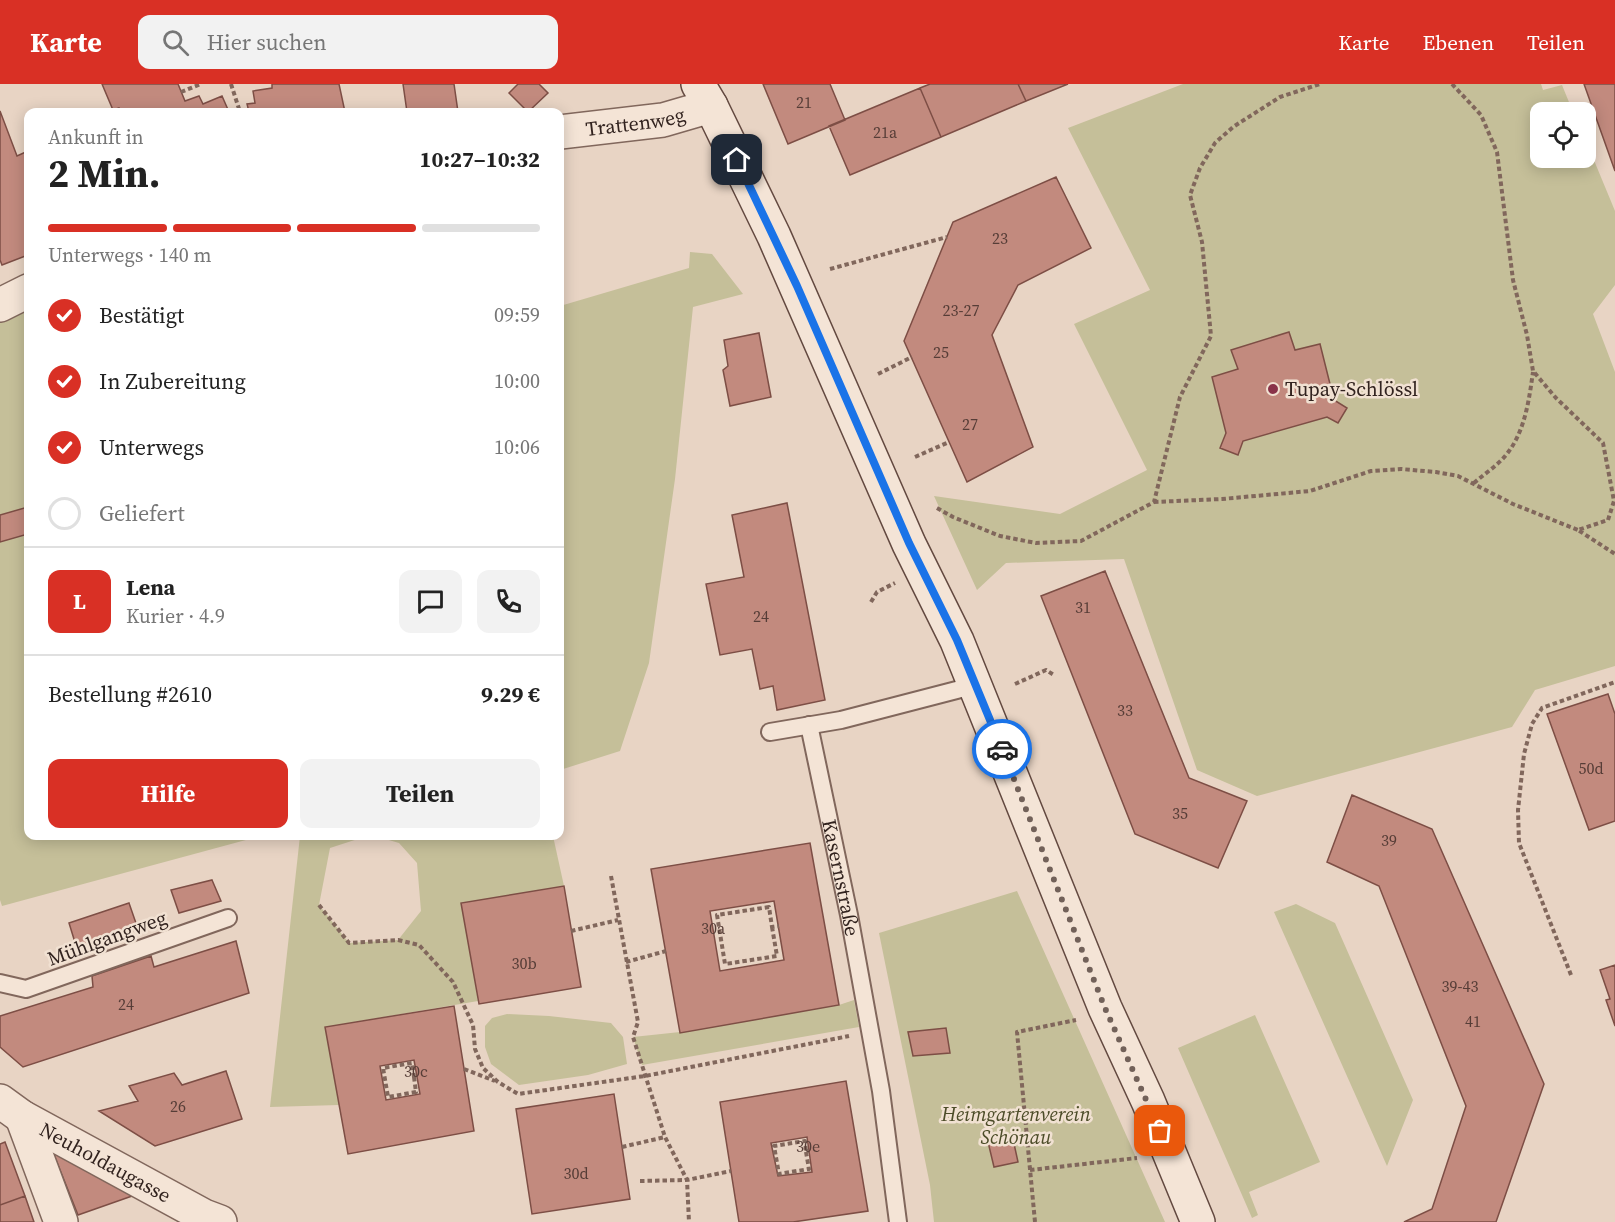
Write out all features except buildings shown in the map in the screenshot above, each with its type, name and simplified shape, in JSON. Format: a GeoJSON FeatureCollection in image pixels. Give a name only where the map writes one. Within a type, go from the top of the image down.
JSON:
{"type":"FeatureCollection","features":[{"type":"Feature","properties":{"kind":"street","name":"Trattenweg"},"geometry":{"type":"LineString","coordinates":[[564,132],[663,120],[704,95]]}},
{"type":"Feature","properties":{"kind":"street"},"geometry":{"type":"LineString","coordinates":[[704,95],[774,236],[909,543],[957,640],[1105,1008],[1148,1101],[1198,1222]]}},
{"type":"Feature","properties":{"kind":"street"},"geometry":{"type":"LineString","coordinates":[[0,305],[24,293]]}},
{"type":"Feature","properties":{"kind":"street","name":"Neuholdaugasse"},"geometry":{"type":"LineString","coordinates":[[11,1109],[61,1222]]}},
{"type":"Feature","properties":{"kind":"street","name":"Neuholdaugasse"},"geometry":{"type":"LineString","coordinates":[[11,1109],[204,1216],[220,1222]]}},
{"type":"Feature","properties":{"kind":"lane"},"geometry":{"type":"LineString","coordinates":[[770,732],[841,720],[976,685]]}},
{"type":"Feature","properties":{"kind":"lane","name":"Kasernstraße"},"geometry":{"type":"LineString","coordinates":[[809,725],[849,915],[881,1091],[898,1222]]}},
{"type":"Feature","properties":{"kind":"lane","name":"Mühlgangweg"},"geometry":{"type":"LineString","coordinates":[[0,983],[26,989],[228,918]]}},
{"type":"Feature","properties":{"kind":"path"},"geometry":{"type":"LineString","coordinates":[[181,92],[201,84]]}},
{"type":"Feature","properties":{"kind":"path"},"geometry":{"type":"LineString","coordinates":[[231,84],[239,108]]}},
{"type":"Feature","properties":{"kind":"path"},"geometry":{"type":"LineString","coordinates":[[1154,501],[1180,397],[1211,336],[1202,242],[1190,195],[1200,168],[1215,143],[1233,127],[1280,97],[1320,84]]}},
{"type":"Feature","properties":{"kind":"path"},"geometry":{"type":"LineString","coordinates":[[1452,84],[1481,115],[1497,152],[1513,280],[1527,335],[1533,371],[1529,404],[1521,428],[1506,455],[1474,483]]}},
{"type":"Feature","properties":{"kind":"path"},"geometry":{"type":"LineString","coordinates":[[830,269],[947,237]]}},
{"type":"Feature","properties":{"kind":"path"},"geometry":{"type":"LineString","coordinates":[[878,374],[912,357]]}},
{"type":"Feature","properties":{"kind":"path"},"geometry":{"type":"LineString","coordinates":[[1533,371],[1556,398],[1603,443],[1614,501],[1608,520],[1578,530]]}},
{"type":"Feature","properties":{"kind":"path"},"geometry":{"type":"LineString","coordinates":[[915,457],[949,442]]}},
{"type":"Feature","properties":{"kind":"path"},"geometry":{"type":"LineString","coordinates":[[937,508],[1000,536],[1036,543],[1081,541],[1154,501],[1222,499],[1310,491],[1371,471],[1436,472],[1458,476],[1513,504],[1578,530],[1615,554]]}},
{"type":"Feature","properties":{"kind":"path"},"geometry":{"type":"LineString","coordinates":[[871,602],[877,592],[896,582],[903,585]]}},
{"type":"Feature","properties":{"kind":"path"},"geometry":{"type":"LineString","coordinates":[[1014,684],[1046,670],[1054,675]]}},
{"type":"Feature","properties":{"kind":"path"},"geometry":{"type":"LineString","coordinates":[[1571,975],[1519,843],[1518,810],[1524,754],[1532,724],[1542,708],[1615,682]]}},
{"type":"Feature","properties":{"kind":"path"},"geometry":{"type":"LineString","coordinates":[[611,876],[638,1022],[633,1037],[665,1137],[687,1180],[689,1222]]}},
{"type":"Feature","properties":{"kind":"path"},"geometry":{"type":"LineString","coordinates":[[319,905],[349,943],[398,940],[419,945],[453,982],[473,1025],[475,1049],[483,1068],[498,1082]]}},
{"type":"Feature","properties":{"kind":"path"},"geometry":{"type":"LineString","coordinates":[[769,907],[772,927],[777,956],[725,964],[717,915],[769,907]]}},
{"type":"Feature","properties":{"kind":"path"},"geometry":{"type":"LineString","coordinates":[[571,931],[618,920]]}},
{"type":"Feature","properties":{"kind":"path"},"geometry":{"type":"LineString","coordinates":[[772,927],[779,926]]}},
{"type":"Feature","properties":{"kind":"path"},"geometry":{"type":"LineString","coordinates":[[715,941],[721,940]]}},
{"type":"Feature","properties":{"kind":"path"},"geometry":{"type":"LineString","coordinates":[[626,962],[666,951]]}},
{"type":"Feature","properties":{"kind":"path"},"geometry":{"type":"LineString","coordinates":[[1035,1222],[1017,1032],[1075,1021]]}},
{"type":"Feature","properties":{"kind":"path"},"geometry":{"type":"LineString","coordinates":[[464,1069],[498,1082],[518,1094],[645,1076],[870,1031]]}},
{"type":"Feature","properties":{"kind":"path"},"geometry":{"type":"LineString","coordinates":[[412,1063],[416,1077],[416,1092],[388,1097],[383,1068],[412,1063]]}},
{"type":"Feature","properties":{"kind":"path"},"geometry":{"type":"LineString","coordinates":[[622,1147],[665,1137]]}},
{"type":"Feature","properties":{"kind":"path"},"geometry":{"type":"LineString","coordinates":[[805,1141],[809,1169],[779,1174],[776,1162],[774,1146],[805,1141]]}},
{"type":"Feature","properties":{"kind":"path"},"geometry":{"type":"LineString","coordinates":[[1030,1170],[1136,1158]]}},
{"type":"Feature","properties":{"kind":"path"},"geometry":{"type":"LineString","coordinates":[[640,1181],[687,1180],[731,1171]]}},
{"type":"Feature","properties":{"kind":"green space"},"geometry":{"type":"Polygon","coordinates":[[[1183,84],[1541,84],[1543,90],[1562,85],[1569,102],[1530,102],[1530,168],[1596,168],[1596,165],[1615,211],[1615,285],[1593,314],[1615,372],[1615,666],[1535,690],[1512,727],[1257,796],[1197,770],[1124,559],[1006,563],[977,590],[934,496],[1060,514],[1147,470],[1074,324],[1150,290],[1068,128],[1183,84]]]}},
{"type":"Feature","properties":{"kind":"green space"},"geometry":{"type":"Polygon","coordinates":[[[690,252],[712,254],[743,294],[693,307],[675,479],[649,663],[620,751],[564,769],[564,305],[689,268],[690,252]]]}},
{"type":"Feature","properties":{"kind":"green space"},"geometry":{"type":"Polygon","coordinates":[[[24,311],[24,840],[246,840],[2,906],[0,900],[0,323],[24,311]]]}},
{"type":"Feature","properties":{"kind":"green space"},"geometry":{"type":"Polygon","coordinates":[[[300,840],[355,840],[330,848],[319,905],[349,943],[398,940],[421,911],[417,863],[399,843],[389,840],[554,840],[564,886],[462,903],[478,1001],[325,1027],[339,1105],[270,1107],[300,840]]]}},
{"type":"Feature","properties":{"kind":"green space","name":"Heimgartenverein Schönau"},"geometry":{"type":"Polygon","coordinates":[[[1017,891],[1165,1222],[934,1222],[930,1185],[879,933],[1017,891]]]}},
{"type":"Feature","properties":{"kind":"green space"},"geometry":{"type":"Polygon","coordinates":[[[1296,904],[1335,923],[1413,1100],[1387,1166],[1274,912],[1296,904]]]}},
{"type":"Feature","properties":{"kind":"green space"},"geometry":{"type":"Polygon","coordinates":[[[854,1000],[859,1027],[642,1065],[633,1037],[680,1032],[839,1005],[854,1000]]]}},
{"type":"Feature","properties":{"kind":"green space"},"geometry":{"type":"Polygon","coordinates":[[[507,1014],[611,1023],[623,1037],[627,1064],[588,1075],[519,1085],[491,1064],[485,1047],[485,1026],[492,1018],[507,1014]]]}},
{"type":"Feature","properties":{"kind":"green space"},"geometry":{"type":"Polygon","coordinates":[[[1255,1015],[1320,1162],[1249,1192],[1258,1215],[1252,1218],[1178,1048],[1255,1015]]]}},
{"type":"Feature","properties":{"kind":"way so far"},"geometry":{"type":"LineString","coordinates":[[1002,749],[1105,1008],[1160,1131]]}},
{"type":"Feature","properties":{"kind":"place","name":"Tupay-Schlössl"},"geometry":{"type":"Point","coordinates":[1273,389]}},
{"type":"Feature","properties":{"kind":"route"},"geometry":{"type":"LineString","coordinates":[[737,160],[797,286],[909,543],[957,640],[1002,749]]}}]}
